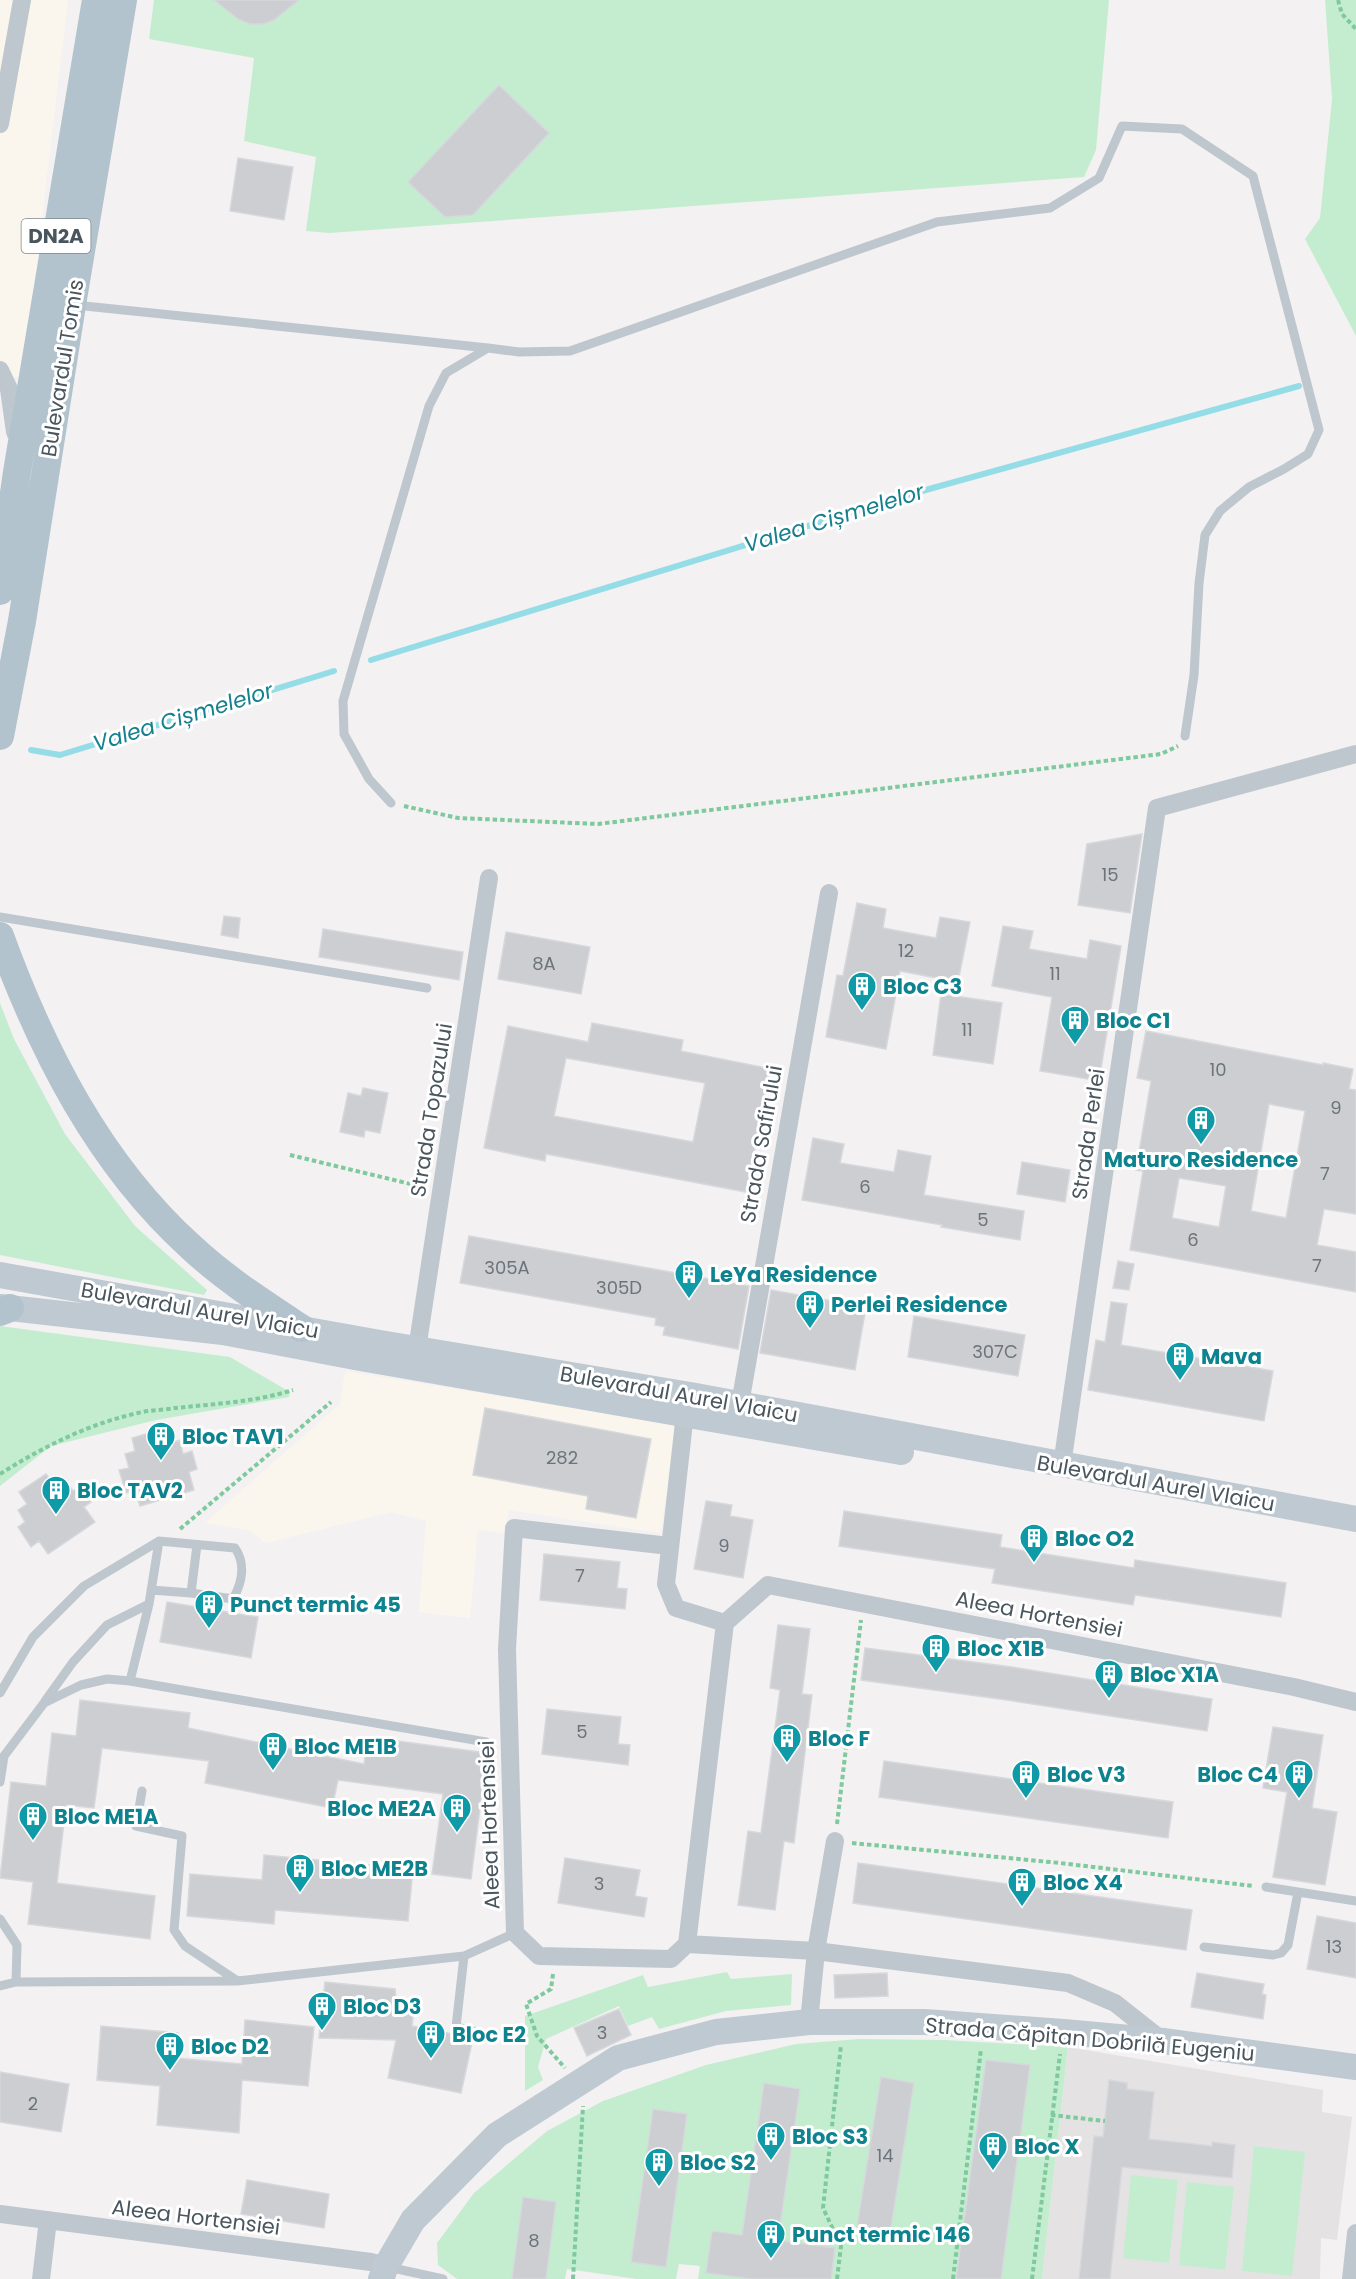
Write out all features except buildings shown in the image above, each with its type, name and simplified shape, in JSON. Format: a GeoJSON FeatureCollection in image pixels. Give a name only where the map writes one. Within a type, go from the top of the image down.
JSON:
{"type":"FeatureCollection","features":[{"type":"Feature","properties":{"kind":"main road","name":"Bulevardul Tomis"},"geometry":{"type":"LineString","coordinates":[[0,591],[17,472],[96,0]]}},
{"type":"Feature","properties":{"kind":"main road","name":"Bulevardul Tomis"},"geometry":{"type":"LineString","coordinates":[[0,736],[22,621],[123,0]]}},
{"type":"Feature","properties":{"kind":"main road"},"geometry":{"type":"LineString","coordinates":[[0,936],[19,987],[53,1062],[91,1128],[136,1191],[191,1247],[246,1291],[301,1328]]}},
{"type":"Feature","properties":{"kind":"main road","name":"Bulevardul Aurel Vlaicu"},"geometry":{"type":"LineString","coordinates":[[0,1275],[740,1404],[1356,1519]]}},
{"type":"Feature","properties":{"kind":"main road","name":"Bulevardul Aurel Vlaicu"},"geometry":{"type":"LineString","coordinates":[[3,1309],[223,1332],[1356,1533]]}},
{"type":"Feature","properties":{"kind":"main road","name":"Strada Căpitan Dobrilă Eugeniu"},"geometry":{"type":"LineString","coordinates":[[383,2273],[413,2220],[497,2135],[618,2058],[716,2032],[809,2022],[925,2022],[1163,2042],[1356,2067]]}},
{"type":"Feature","properties":{"kind":"street"},"geometry":{"type":"LineString","coordinates":[[0,124],[22,0]]}},
{"type":"Feature","properties":{"kind":"street"},"geometry":{"type":"LineString","coordinates":[[0,370],[9,389],[14,412],[17,472]]}},
{"type":"Feature","properties":{"kind":"street","name":"Strada Perlei"},"geometry":{"type":"LineString","coordinates":[[1062,1465],[1157,808],[1356,754]]}},
{"type":"Feature","properties":{"kind":"street","name":"Strada Topazului"},"geometry":{"type":"LineString","coordinates":[[417,1349],[489,878]]}},
{"type":"Feature","properties":{"kind":"street","name":"Strada Safirului"},"geometry":{"type":"LineString","coordinates":[[740,1404],[829,893]]}},
{"type":"Feature","properties":{"kind":"street"},"geometry":{"type":"LineString","coordinates":[[685,1413],[666,1584],[676,1608],[725,1623],[687,1944],[816,1952],[1068,1983],[1115,2002],[1163,2042]]}},
{"type":"Feature","properties":{"kind":"street","name":"Aleea Hortensiei"},"geometry":{"type":"LineString","coordinates":[[669,1546],[514,1528],[507,1649],[515,1933],[539,1956],[671,1959],[687,1944]]}},
{"type":"Feature","properties":{"kind":"street","name":"Aleea Hortensiei"},"geometry":{"type":"LineString","coordinates":[[725,1623],[768,1586],[863,1602],[1294,1687],[1356,1702]]}},
{"type":"Feature","properties":{"kind":"street"},"geometry":{"type":"LineString","coordinates":[[809,2022],[816,1952],[835,1841]]}},
{"type":"Feature","properties":{"kind":"street","name":"Aleea Hortensiei"},"geometry":{"type":"LineString","coordinates":[[0,2214],[371,2262],[383,2273]]}},
{"type":"Feature","properties":{"kind":"street"},"geometry":{"type":"LineString","coordinates":[[41,2279],[48,2220]]}},
{"type":"Feature","properties":{"kind":"street"},"geometry":{"type":"LineString","coordinates":[[1351,2279],[1356,2233]]}},
{"type":"Feature","properties":{"kind":"lane"},"geometry":{"type":"LineString","coordinates":[[72,305],[519,352],[570,351],[937,222],[1050,208],[1099,178],[1122,126],[1182,129],[1253,176],[1319,430],[1308,454],[1284,470],[1249,487],[1220,511],[1205,535],[1198,584],[1194,675],[1185,736]]}},
{"type":"Feature","properties":{"kind":"lane"},"geometry":{"type":"LineString","coordinates":[[392,803],[369,779],[344,734],[343,701],[429,406],[446,373],[488,348]]}},
{"type":"Feature","properties":{"kind":"lane"},"geometry":{"type":"LineString","coordinates":[[0,917],[427,988]]}},
{"type":"Feature","properties":{"kind":"lane"},"geometry":{"type":"LineString","coordinates":[[130,1681],[162,1542]]}},
{"type":"Feature","properties":{"kind":"lane"},"geometry":{"type":"LineString","coordinates":[[0,1693],[33,1637],[84,1587],[162,1542],[235,1548],[242,1559],[240,1587],[233,1599],[151,1590]]}},
{"type":"Feature","properties":{"kind":"lane"},"geometry":{"type":"LineString","coordinates":[[190,1593],[197,1545]]}},
{"type":"Feature","properties":{"kind":"lane"},"geometry":{"type":"LineString","coordinates":[[0,1782],[4,1756],[73,1662],[107,1625],[149,1604]]}},
{"type":"Feature","properties":{"kind":"lane"},"geometry":{"type":"LineString","coordinates":[[44,1703],[81,1684],[107,1679],[130,1681],[486,1742]]}},
{"type":"Feature","properties":{"kind":"lane"},"geometry":{"type":"LineString","coordinates":[[142,1791],[136,1826],[182,1836],[174,1930],[185,1946],[237,1981]]}},
{"type":"Feature","properties":{"kind":"lane"},"geometry":{"type":"LineString","coordinates":[[1266,1887],[1356,1901]]}},
{"type":"Feature","properties":{"kind":"lane"},"geometry":{"type":"LineString","coordinates":[[1204,1947],[1273,1955],[1281,1953],[1288,1945],[1298,1892]]}},
{"type":"Feature","properties":{"kind":"lane"},"geometry":{"type":"LineString","coordinates":[[0,1919],[17,1945],[16,1982]]}},
{"type":"Feature","properties":{"kind":"lane"},"geometry":{"type":"LineString","coordinates":[[0,1986],[16,1982],[237,1981],[464,1956],[515,1933]]}},
{"type":"Feature","properties":{"kind":"lane"},"geometry":{"type":"LineString","coordinates":[[464,1956],[456,2027],[482,2033]]}},
{"type":"Feature","properties":{"kind":"lane"},"geometry":{"type":"LineString","coordinates":[[383,2273],[443,2279]]}},
{"type":"Feature","properties":{"kind":"path"},"geometry":{"type":"LineString","coordinates":[[1338,0],[1342,14],[1356,28]]}},
{"type":"Feature","properties":{"kind":"path"},"geometry":{"type":"LineString","coordinates":[[392,803],[458,818],[598,824],[1161,754],[1180,746],[1185,736]]}},
{"type":"Feature","properties":{"kind":"path"},"geometry":{"type":"LineString","coordinates":[[290,1155],[441,1191]]}},
{"type":"Feature","properties":{"kind":"path"},"geometry":{"type":"LineString","coordinates":[[0,1474],[62,1438],[139,1412],[256,1398],[293,1390]]}},
{"type":"Feature","properties":{"kind":"path"},"geometry":{"type":"LineString","coordinates":[[162,1542],[331,1402]]}},
{"type":"Feature","properties":{"kind":"path"},"geometry":{"type":"LineString","coordinates":[[863,1602],[835,1841],[1060,1863],[1266,1887]]}},
{"type":"Feature","properties":{"kind":"path"},"geometry":{"type":"LineString","coordinates":[[554,1956],[551,1989],[525,2004],[537,2036],[565,2068]]}},
{"type":"Feature","properties":{"kind":"path"},"geometry":{"type":"LineString","coordinates":[[837,2279],[841,2246],[823,2208],[841,2043]]}},
{"type":"Feature","properties":{"kind":"path"},"geometry":{"type":"LineString","coordinates":[[953,2279],[981,2045]]}},
{"type":"Feature","properties":{"kind":"path"},"geometry":{"type":"LineString","coordinates":[[1032,2279],[1051,2115],[1061,2051]]}},
{"type":"Feature","properties":{"kind":"path"},"geometry":{"type":"LineString","coordinates":[[573,2279],[584,2100]]}},
{"type":"Feature","properties":{"kind":"path"},"geometry":{"type":"LineString","coordinates":[[1051,2115],[1105,2121]]}},
{"type":"Feature","properties":{"kind":"shaded area"},"geometry":{"type":"Polygon","coordinates":[[[0,0],[68,0],[23,378],[0,374],[0,0]]]}},
{"type":"Feature","properties":{"kind":"shaded area"},"geometry":{"type":"Polygon","coordinates":[[[345,1371],[678,1425],[660,1533],[508,1510],[506,1534],[478,1529],[470,1618],[419,1612],[426,1521],[391,1512],[266,1543],[248,1530],[205,1523],[340,1404],[345,1371]]]}},
{"type":"Feature","properties":{"kind":"shaded area"},"geometry":{"type":"Polygon","coordinates":[[[1068,2047],[1323,2090],[1322,2112],[1352,2117],[1337,2240],[1321,2238],[1320,2279],[1042,2279],[1068,2047]]]}},
{"type":"Feature","properties":{"kind":"green space"},"geometry":{"type":"Polygon","coordinates":[[[154,0],[1109,0],[1096,150],[1084,177],[330,233],[306,231],[316,157],[244,141],[254,58],[149,39],[154,0]]]}},
{"type":"Feature","properties":{"kind":"green space"},"geometry":{"type":"Polygon","coordinates":[[[1325,0],[1356,0],[1356,336],[1305,239],[1320,218],[1332,99],[1325,0]]]}},
{"type":"Feature","properties":{"kind":"green space"},"geometry":{"type":"Polygon","coordinates":[[[0,1003],[14,1039],[65,1134],[135,1226],[207,1290],[204,1295],[0,1255],[0,1003]]]}},
{"type":"Feature","properties":{"kind":"green space"},"geometry":{"type":"Polygon","coordinates":[[[0,1326],[230,1357],[290,1392],[289,1397],[156,1420],[51,1446],[0,1486],[0,1326]]]}},
{"type":"Feature","properties":{"kind":"green space"},"geometry":{"type":"Polygon","coordinates":[[[727,1972],[731,1979],[792,1974],[791,2005],[726,2011],[659,2029],[652,2017],[628,2026],[619,2006],[546,2039],[538,2067],[543,2080],[525,2091],[525,2016],[643,1975],[648,1987],[727,1972]]]}},
{"type":"Feature","properties":{"kind":"green space"},"geometry":{"type":"Polygon","coordinates":[[[859,2039],[945,2040],[1068,2047],[1042,2279],[1001,2279],[1030,2066],[987,2060],[956,2279],[831,2279],[778,2240],[800,2089],[765,2083],[742,2235],[712,2231],[706,2272],[751,2279],[698,2279],[700,2266],[679,2264],[676,2279],[637,2279],[567,2269],[565,2279],[546,2279],[556,2202],[523,2198],[512,2279],[457,2279],[438,2265],[437,2243],[474,2193],[547,2131],[603,2101],[706,2065],[796,2044],[859,2039]],[[881,2078],[857,2227],[889,2233],[914,2083],[881,2078]],[[653,2109],[631,2262],[665,2267],[687,2114],[653,2109]]]}},
{"type":"Feature","properties":{"kind":"green space"},"geometry":{"type":"Polygon","coordinates":[[[1254,2146],[1305,2152],[1292,2276],[1242,2271],[1254,2146]]]}},
{"type":"Feature","properties":{"kind":"green space"},"geometry":{"type":"Polygon","coordinates":[[[1131,2175],[1178,2180],[1169,2263],[1123,2258],[1131,2175]]]}},
{"type":"Feature","properties":{"kind":"green space"},"geometry":{"type":"Polygon","coordinates":[[[1187,2182],[1234,2187],[1225,2270],[1179,2265],[1187,2182]]]}},
{"type":"Feature","properties":{"kind":"waterway","name":"Valea Cișmelelor"},"geometry":{"type":"LineString","coordinates":[[371,660],[922,491],[1299,386]]}},
{"type":"Feature","properties":{"kind":"waterway","name":"Valea Cișmelelor"},"geometry":{"type":"LineString","coordinates":[[31,750],[60,755],[334,671]]}},
{"type":"Feature","properties":{"kind":"place","name":"Bloc C3"},"geometry":{"type":"Point","coordinates":[862,1012]}},
{"type":"Feature","properties":{"kind":"place","name":"Bloc C1"},"geometry":{"type":"Point","coordinates":[1075,1046]}},
{"type":"Feature","properties":{"kind":"place","name":"Maturo Residence"},"geometry":{"type":"Point","coordinates":[1201,1146]}},
{"type":"Feature","properties":{"kind":"place","name":"LeYa Residence"},"geometry":{"type":"Point","coordinates":[689,1300]}},
{"type":"Feature","properties":{"kind":"place","name":"Perlei Residence"},"geometry":{"type":"Point","coordinates":[810,1330]}},
{"type":"Feature","properties":{"kind":"place","name":"Mava"},"geometry":{"type":"Point","coordinates":[1180,1382]}},
{"type":"Feature","properties":{"kind":"place","name":"Bloc TAV1"},"geometry":{"type":"Point","coordinates":[161,1462]}},
{"type":"Feature","properties":{"kind":"place","name":"Bloc TAV2"},"geometry":{"type":"Point","coordinates":[56,1516]}},
{"type":"Feature","properties":{"kind":"place","name":"Bloc O2"},"geometry":{"type":"Point","coordinates":[1034,1564]}},
{"type":"Feature","properties":{"kind":"place","name":"Punct termic 45"},"geometry":{"type":"Point","coordinates":[209,1630]}},
{"type":"Feature","properties":{"kind":"place","name":"Bloc X1B"},"geometry":{"type":"Point","coordinates":[936,1674]}},
{"type":"Feature","properties":{"kind":"place","name":"Bloc X1A"},"geometry":{"type":"Point","coordinates":[1109,1700]}},
{"type":"Feature","properties":{"kind":"place","name":"Bloc F"},"geometry":{"type":"Point","coordinates":[787,1764]}},
{"type":"Feature","properties":{"kind":"place","name":"Bloc ME1B"},"geometry":{"type":"Point","coordinates":[273,1772]}},
{"type":"Feature","properties":{"kind":"place","name":"Bloc V3"},"geometry":{"type":"Point","coordinates":[1026,1800]}},
{"type":"Feature","properties":{"kind":"place","name":"Bloc C4"},"geometry":{"type":"Point","coordinates":[1299,1800]}},
{"type":"Feature","properties":{"kind":"place","name":"Bloc ME2A"},"geometry":{"type":"Point","coordinates":[457,1834]}},
{"type":"Feature","properties":{"kind":"place","name":"Bloc ME1A"},"geometry":{"type":"Point","coordinates":[33,1842]}},
{"type":"Feature","properties":{"kind":"place","name":"Bloc ME2B"},"geometry":{"type":"Point","coordinates":[300,1894]}},
{"type":"Feature","properties":{"kind":"place","name":"Bloc X4"},"geometry":{"type":"Point","coordinates":[1022,1908]}},
{"type":"Feature","properties":{"kind":"place","name":"Bloc D3"},"geometry":{"type":"Point","coordinates":[322,2032]}},
{"type":"Feature","properties":{"kind":"place","name":"Bloc E2"},"geometry":{"type":"Point","coordinates":[431,2060]}},
{"type":"Feature","properties":{"kind":"place","name":"Bloc D2"},"geometry":{"type":"Point","coordinates":[170,2072]}},
{"type":"Feature","properties":{"kind":"place","name":"Bloc S3"},"geometry":{"type":"Point","coordinates":[771,2162]}},
{"type":"Feature","properties":{"kind":"place","name":"Bloc X"},"geometry":{"type":"Point","coordinates":[993,2172]}},
{"type":"Feature","properties":{"kind":"place","name":"Bloc S2"},"geometry":{"type":"Point","coordinates":[659,2188]}},
{"type":"Feature","properties":{"kind":"place","name":"Punct termic 146"},"geometry":{"type":"Point","coordinates":[771,2260]}}]}
